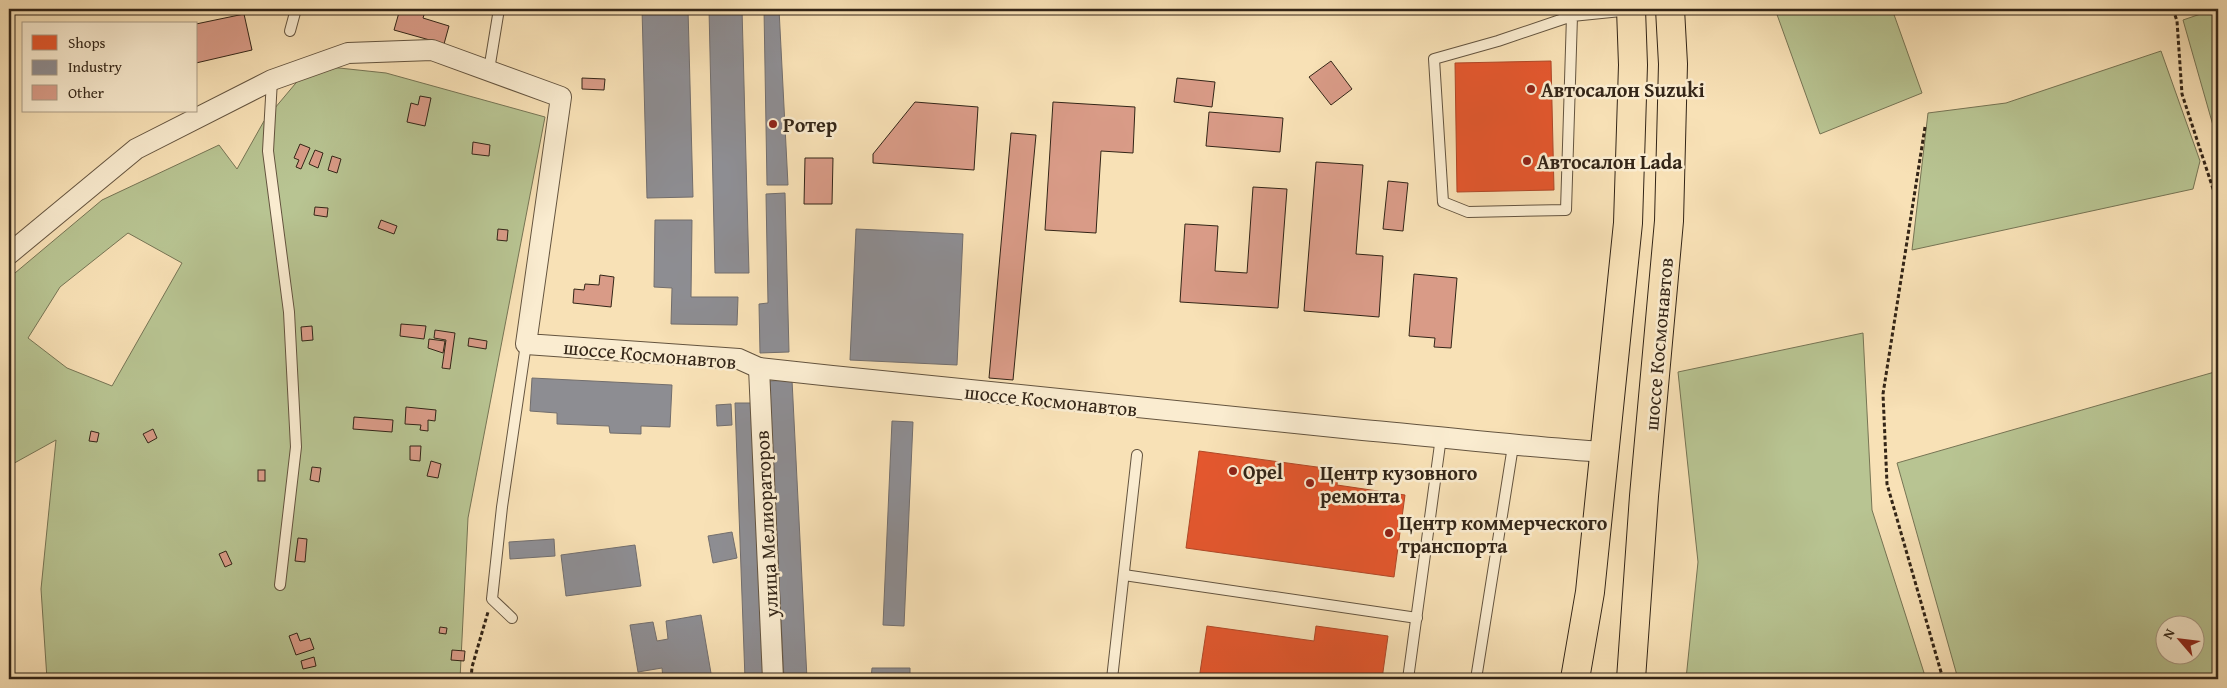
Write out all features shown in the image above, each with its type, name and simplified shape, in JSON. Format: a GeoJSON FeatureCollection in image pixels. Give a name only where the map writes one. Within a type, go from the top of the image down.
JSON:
{"type":"FeatureCollection","features":[{"type":"Feature","properties":{"kind":"main road","name":"шоссе Космонавтов"},"geometry":{"type":"LineString","coordinates":[[1631,679],[1644,496],[1669,221],[1673,64],[1670,9]]}},
{"type":"Feature","properties":{"kind":"main road","name":"шоссе Космонавтов"},"geometry":{"type":"LineString","coordinates":[[1574,679],[1590,592],[1628,223],[1633,65],[1631,10]]}},
{"type":"Feature","properties":{"kind":"street"},"geometry":{"type":"LineString","coordinates":[[9,254],[136,149],[272,80],[348,54],[432,50],[561,97],[526,344]]}},
{"type":"Feature","properties":{"kind":"street","name":"шоссе Космонавтов"},"geometry":{"type":"LineString","coordinates":[[526,344],[739,359],[759,368],[1128,408],[1441,437],[1513,446],[1605,452]]}},
{"type":"Feature","properties":{"kind":"street","name":"улица Мелиораторов"},"geometry":{"type":"LineString","coordinates":[[759,368],[773,679]]}},
{"type":"Feature","properties":{"kind":"lane"},"geometry":{"type":"LineString","coordinates":[[290,31],[296,9]]}},
{"type":"Feature","properties":{"kind":"lane"},"geometry":{"type":"LineString","coordinates":[[489,70],[499,9]]}},
{"type":"Feature","properties":{"kind":"lane"},"geometry":{"type":"LineString","coordinates":[[1572,16],[1566,210],[1468,212],[1443,202],[1434,59],[1498,41],[1572,16],[1631,10]]}},
{"type":"Feature","properties":{"kind":"lane"},"geometry":{"type":"LineString","coordinates":[[272,80],[268,151],[289,312],[296,447],[280,586]]}},
{"type":"Feature","properties":{"kind":"lane"},"geometry":{"type":"LineString","coordinates":[[512,618],[492,600],[502,507],[526,344]]}},
{"type":"Feature","properties":{"kind":"lane"},"geometry":{"type":"LineString","coordinates":[[1408,679],[1441,437]]}},
{"type":"Feature","properties":{"kind":"lane"},"geometry":{"type":"LineString","coordinates":[[1476,679],[1513,446]]}},
{"type":"Feature","properties":{"kind":"lane"},"geometry":{"type":"LineString","coordinates":[[1112,679],[1137,456]]}},
{"type":"Feature","properties":{"kind":"lane"},"geometry":{"type":"LineString","coordinates":[[1124,575],[1417,618]]}},
{"type":"Feature","properties":{"kind":"path"},"geometry":{"type":"LineString","coordinates":[[2173,9],[2177,21],[2182,94],[2218,204]]}},
{"type":"Feature","properties":{"kind":"path"},"geometry":{"type":"LineString","coordinates":[[1925,127],[1883,394],[1887,484],[1943,679]]}},
{"type":"Feature","properties":{"kind":"path"},"geometry":{"type":"LineString","coordinates":[[471,679],[472,666],[492,600]]}},
{"type":"Feature","properties":{"kind":"green space"},"geometry":{"type":"Polygon","coordinates":[[[1775,9],[1892,9],[1922,93],[1820,134],[1775,9]]]}},
{"type":"Feature","properties":{"kind":"green space"},"geometry":{"type":"Polygon","coordinates":[[[2218,9],[2218,143],[2183,20],[2218,9]]]}},
{"type":"Feature","properties":{"kind":"green space"},"geometry":{"type":"Polygon","coordinates":[[[2161,51],[2200,161],[2193,189],[1912,250],[1928,113],[2006,103],[2161,51]]]}},
{"type":"Feature","properties":{"kind":"green space"},"geometry":{"type":"Polygon","coordinates":[[[311,65],[386,73],[545,117],[468,518],[460,679],[47,679],[41,589],[56,440],[9,466],[9,278],[102,200],[219,145],[237,169],[264,121],[311,65]],[[128,233],[60,287],[28,338],[67,368],[112,386],[182,263],[128,233]]]}},
{"type":"Feature","properties":{"kind":"green space"},"geometry":{"type":"Polygon","coordinates":[[[1863,333],[1872,510],[1926,679],[1686,679],[1698,562],[1678,372],[1863,333]]]}},
{"type":"Feature","properties":{"kind":"green space"},"geometry":{"type":"Polygon","coordinates":[[[2218,371],[2218,679],[1958,679],[1897,463],[2218,371]]]}},
{"type":"Feature","properties":{"kind":"building: Shops"},"geometry":{"type":"Polygon","coordinates":[[[1551,61],[1554,190],[1457,192],[1455,63],[1551,61]]]}},
{"type":"Feature","properties":{"kind":"building: Shops"},"geometry":{"type":"Polygon","coordinates":[[[1199,451],[1339,470],[1337,485],[1405,495],[1394,577],[1186,548],[1199,451]]]}},
{"type":"Feature","properties":{"kind":"building: Shops"},"geometry":{"type":"Polygon","coordinates":[[[1207,626],[1314,641],[1316,626],[1388,636],[1382,679],[1199,679],[1207,626]]]}},
{"type":"Feature","properties":{"kind":"building: Industry"},"geometry":{"type":"Polygon","coordinates":[[[642,9],[688,9],[693,197],[647,198],[642,9]]]}},
{"type":"Feature","properties":{"kind":"building: Industry"},"geometry":{"type":"Polygon","coordinates":[[[709,9],[742,9],[749,273],[715,273],[709,9]]]}},
{"type":"Feature","properties":{"kind":"building: Industry"},"geometry":{"type":"Polygon","coordinates":[[[764,9],[779,9],[788,185],[767,185],[764,9]]]}},
{"type":"Feature","properties":{"kind":"building: Industry"},"geometry":{"type":"Polygon","coordinates":[[[785,193],[789,352],[760,353],[759,304],[768,303],[766,194],[785,193]]]}},
{"type":"Feature","properties":{"kind":"building: Industry"},"geometry":{"type":"Polygon","coordinates":[[[655,220],[692,220],[691,297],[738,297],[737,325],[671,324],[672,288],[654,287],[655,220]]]}},
{"type":"Feature","properties":{"kind":"building: Industry"},"geometry":{"type":"Polygon","coordinates":[[[856,229],[963,234],[957,365],[850,360],[856,229]]]}},
{"type":"Feature","properties":{"kind":"building: Industry"},"geometry":{"type":"Polygon","coordinates":[[[532,378],[672,385],[670,427],[641,426],[641,434],[610,433],[609,426],[557,424],[557,413],[530,411],[532,378]]]}},
{"type":"Feature","properties":{"kind":"building: Industry"},"geometry":{"type":"Polygon","coordinates":[[[792,380],[807,679],[784,679],[769,381],[792,380]]]}},
{"type":"Feature","properties":{"kind":"building: Industry"},"geometry":{"type":"Polygon","coordinates":[[[735,403],[751,403],[765,679],[745,679],[735,403]]]}},
{"type":"Feature","properties":{"kind":"building: Industry"},"geometry":{"type":"Polygon","coordinates":[[[731,404],[732,425],[717,426],[716,405],[731,404]]]}},
{"type":"Feature","properties":{"kind":"building: Industry"},"geometry":{"type":"Polygon","coordinates":[[[892,421],[913,422],[904,626],[883,625],[892,421]]]}},
{"type":"Feature","properties":{"kind":"building: Industry"},"geometry":{"type":"Polygon","coordinates":[[[732,532],[737,558],[713,563],[708,536],[732,532]]]}},
{"type":"Feature","properties":{"kind":"building: Industry"},"geometry":{"type":"Polygon","coordinates":[[[554,539],[555,556],[510,559],[509,542],[554,539]]]}},
{"type":"Feature","properties":{"kind":"building: Industry"},"geometry":{"type":"Polygon","coordinates":[[[635,545],[641,586],[566,596],[561,555],[635,545]]]}},
{"type":"Feature","properties":{"kind":"building: Industry"},"geometry":{"type":"Polygon","coordinates":[[[701,615],[712,679],[663,679],[662,668],[638,672],[630,625],[653,622],[657,641],[668,639],[666,621],[701,615]]]}},
{"type":"Feature","properties":{"kind":"building: Industry"},"geometry":{"type":"Polygon","coordinates":[[[872,668],[910,668],[910,679],[871,679],[872,668]]]}},
{"type":"Feature","properties":{"kind":"building: Other"},"geometry":{"type":"Polygon","coordinates":[[[400,9],[426,9],[423,18],[449,26],[444,44],[394,30],[400,9]]]}},
{"type":"Feature","properties":{"kind":"building: Other"},"geometry":{"type":"Polygon","coordinates":[[[244,14],[252,50],[198,63],[198,24],[244,14]]]}},
{"type":"Feature","properties":{"kind":"building: Other"},"geometry":{"type":"Polygon","coordinates":[[[1331,61],[1352,89],[1331,105],[1309,77],[1331,61]]]}},
{"type":"Feature","properties":{"kind":"building: Other"},"geometry":{"type":"Polygon","coordinates":[[[582,78],[605,79],[604,90],[582,89],[582,78]]]}},
{"type":"Feature","properties":{"kind":"building: Other"},"geometry":{"type":"Polygon","coordinates":[[[1177,78],[1215,82],[1212,107],[1174,102],[1177,78]]]}},
{"type":"Feature","properties":{"kind":"building: Other"},"geometry":{"type":"Polygon","coordinates":[[[420,96],[431,98],[425,126],[407,122],[411,103],[418,105],[420,96]]]}},
{"type":"Feature","properties":{"kind":"building: Other"},"geometry":{"type":"Polygon","coordinates":[[[915,102],[978,107],[974,170],[873,163],[873,154],[915,102]]]}},
{"type":"Feature","properties":{"kind":"building: Other"},"geometry":{"type":"Polygon","coordinates":[[[1053,102],[1135,107],[1133,153],[1101,151],[1096,233],[1045,230],[1053,102]]]}},
{"type":"Feature","properties":{"kind":"building: Other"},"geometry":{"type":"Polygon","coordinates":[[[1209,112],[1283,118],[1280,152],[1206,146],[1209,112]]]}},
{"type":"Feature","properties":{"kind":"building: Other"},"geometry":{"type":"Polygon","coordinates":[[[1011,133],[1036,135],[1013,380],[989,378],[1011,133]]]}},
{"type":"Feature","properties":{"kind":"building: Other"},"geometry":{"type":"Polygon","coordinates":[[[473,142],[490,145],[489,156],[472,154],[473,142]]]}},
{"type":"Feature","properties":{"kind":"building: Other"},"geometry":{"type":"Polygon","coordinates":[[[300,144],[310,148],[301,169],[296,167],[299,160],[294,158],[300,144]]]}},
{"type":"Feature","properties":{"kind":"building: Other"},"geometry":{"type":"Polygon","coordinates":[[[315,150],[323,153],[318,168],[309,164],[315,150]]]}},
{"type":"Feature","properties":{"kind":"building: Other"},"geometry":{"type":"Polygon","coordinates":[[[332,156],[341,159],[337,173],[328,170],[332,156]]]}},
{"type":"Feature","properties":{"kind":"building: Other"},"geometry":{"type":"Polygon","coordinates":[[[805,158],[833,158],[832,204],[804,204],[805,158]]]}},
{"type":"Feature","properties":{"kind":"building: Other"},"geometry":{"type":"Polygon","coordinates":[[[1316,162],[1363,165],[1356,254],[1383,256],[1379,317],[1304,311],[1316,162]]]}},
{"type":"Feature","properties":{"kind":"building: Other"},"geometry":{"type":"Polygon","coordinates":[[[1388,181],[1408,183],[1403,231],[1383,229],[1388,181]]]}},
{"type":"Feature","properties":{"kind":"building: Other"},"geometry":{"type":"Polygon","coordinates":[[[1253,187],[1287,189],[1278,308],[1180,302],[1185,224],[1218,226],[1215,271],[1247,273],[1253,187]]]}},
{"type":"Feature","properties":{"kind":"building: Other"},"geometry":{"type":"Polygon","coordinates":[[[315,207],[328,208],[327,217],[314,215],[315,207]]]}},
{"type":"Feature","properties":{"kind":"building: Other"},"geometry":{"type":"Polygon","coordinates":[[[381,220],[397,226],[394,234],[378,228],[381,220]]]}},
{"type":"Feature","properties":{"kind":"building: Other"},"geometry":{"type":"Polygon","coordinates":[[[498,229],[508,230],[507,241],[497,240],[498,229]]]}},
{"type":"Feature","properties":{"kind":"building: Other"},"geometry":{"type":"Polygon","coordinates":[[[1414,274],[1457,278],[1451,348],[1434,347],[1435,338],[1409,336],[1414,274]]]}},
{"type":"Feature","properties":{"kind":"building: Other"},"geometry":{"type":"Polygon","coordinates":[[[600,275],[614,277],[611,307],[573,303],[574,289],[584,290],[585,284],[599,285],[600,275]]]}},
{"type":"Feature","properties":{"kind":"building: Other"},"geometry":{"type":"Polygon","coordinates":[[[401,324],[426,326],[424,339],[400,336],[401,324]]]}},
{"type":"Feature","properties":{"kind":"building: Other"},"geometry":{"type":"Polygon","coordinates":[[[312,326],[313,340],[302,341],[301,327],[312,326]]]}},
{"type":"Feature","properties":{"kind":"building: Other"},"geometry":{"type":"Polygon","coordinates":[[[435,330],[455,333],[450,369],[442,368],[446,340],[434,338],[435,330]]]}},
{"type":"Feature","properties":{"kind":"building: Other"},"geometry":{"type":"Polygon","coordinates":[[[469,338],[487,341],[486,349],[468,346],[469,338]]]}},
{"type":"Feature","properties":{"kind":"building: Other"},"geometry":{"type":"Polygon","coordinates":[[[429,339],[445,341],[443,353],[428,348],[429,339]]]}},
{"type":"Feature","properties":{"kind":"building: Other"},"geometry":{"type":"Polygon","coordinates":[[[406,407],[436,410],[435,421],[428,420],[428,431],[420,430],[421,425],[405,424],[406,407]]]}},
{"type":"Feature","properties":{"kind":"building: Other"},"geometry":{"type":"Polygon","coordinates":[[[354,417],[393,420],[392,432],[353,429],[354,417]]]}},
{"type":"Feature","properties":{"kind":"building: Other"},"geometry":{"type":"Polygon","coordinates":[[[153,429],[157,438],[148,443],[143,434],[153,429]]]}},
{"type":"Feature","properties":{"kind":"building: Other"},"geometry":{"type":"Polygon","coordinates":[[[91,431],[99,433],[97,442],[89,441],[91,431]]]}},
{"type":"Feature","properties":{"kind":"building: Other"},"geometry":{"type":"Polygon","coordinates":[[[410,446],[421,446],[420,461],[410,460],[410,446]]]}},
{"type":"Feature","properties":{"kind":"building: Other"},"geometry":{"type":"Polygon","coordinates":[[[431,461],[441,464],[438,478],[427,476],[431,461]]]}},
{"type":"Feature","properties":{"kind":"building: Other"},"geometry":{"type":"Polygon","coordinates":[[[312,467],[321,468],[319,482],[310,480],[312,467]]]}},
{"type":"Feature","properties":{"kind":"building: Other"},"geometry":{"type":"Polygon","coordinates":[[[258,470],[265,470],[265,481],[258,481],[258,470]]]}},
{"type":"Feature","properties":{"kind":"building: Other"},"geometry":{"type":"Polygon","coordinates":[[[298,538],[307,539],[305,562],[295,561],[298,538]]]}},
{"type":"Feature","properties":{"kind":"building: Other"},"geometry":{"type":"Polygon","coordinates":[[[226,551],[232,564],[225,567],[219,554],[226,551]]]}},
{"type":"Feature","properties":{"kind":"building: Other"},"geometry":{"type":"Polygon","coordinates":[[[440,627],[447,628],[446,634],[439,633],[440,627]]]}},
{"type":"Feature","properties":{"kind":"building: Other"},"geometry":{"type":"Polygon","coordinates":[[[297,633],[300,641],[310,638],[314,649],[296,655],[289,636],[297,633]]]}},
{"type":"Feature","properties":{"kind":"building: Other"},"geometry":{"type":"Polygon","coordinates":[[[452,650],[465,651],[464,661],[451,660],[452,650]]]}},
{"type":"Feature","properties":{"kind":"building: Other"},"geometry":{"type":"Polygon","coordinates":[[[314,657],[316,666],[303,669],[301,661],[314,657]]]}},
{"type":"Feature","properties":{"kind":"place","name":"Автосалон Suzuki"},"geometry":{"type":"Point","coordinates":[1531,89]}},
{"type":"Feature","properties":{"kind":"place","name":"Ротер"},"geometry":{"type":"Point","coordinates":[773,124]}},
{"type":"Feature","properties":{"kind":"place","name":"Автосалон Lada"},"geometry":{"type":"Point","coordinates":[1527,161]}},
{"type":"Feature","properties":{"kind":"place","name":"Opel"},"geometry":{"type":"Point","coordinates":[1233,471]}},
{"type":"Feature","properties":{"kind":"place","name":"Центр кузовного ремонта"},"geometry":{"type":"Point","coordinates":[1310,483]}},
{"type":"Feature","properties":{"kind":"place","name":"Центр коммерческого транспорта"},"geometry":{"type":"Point","coordinates":[1389,533]}}]}
